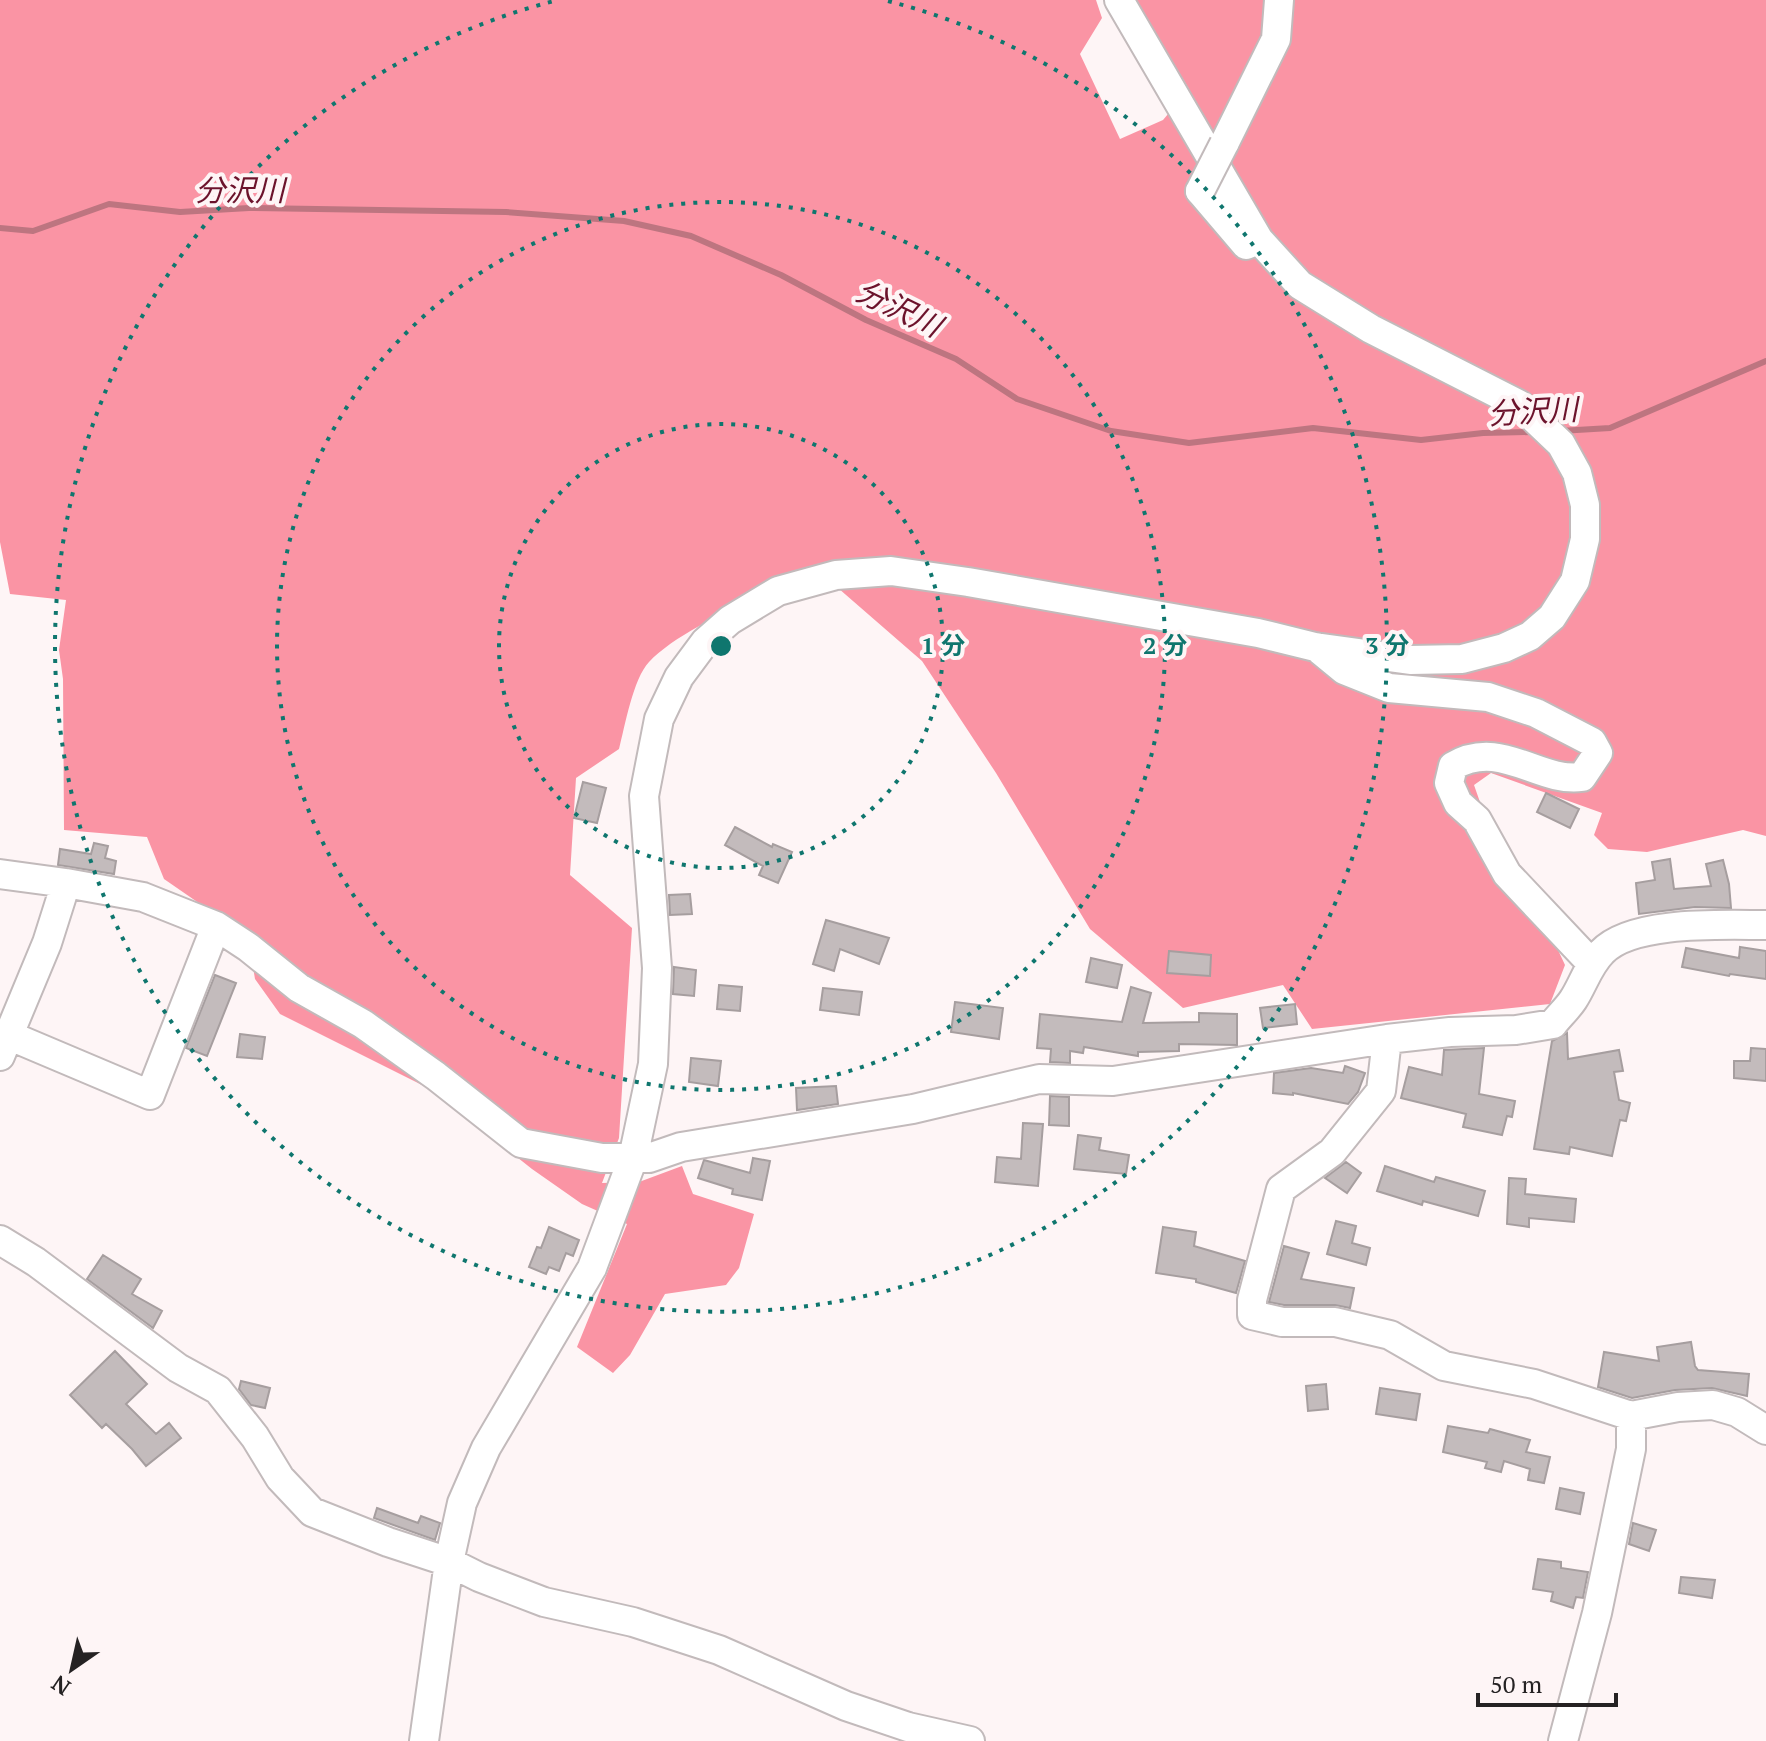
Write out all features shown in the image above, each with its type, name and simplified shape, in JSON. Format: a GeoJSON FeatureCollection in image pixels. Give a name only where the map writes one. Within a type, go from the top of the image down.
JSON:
{"type":"FeatureCollection","features":[{"type":"Feature","properties":{"kind":"street"},"geometry":{"type":"LineString","coordinates":[[424,1741],[449,1562],[462,1503],[486,1448],[592,1268],[633,1158],[653,1064],[657,968],[644,796],[659,719],[679,677],[705,642],[730,620],[778,591],[836,575],[891,571],[1258,633],[1315,647],[1410,660],[1462,659],[1504,648],[1530,636],[1552,617],[1575,581],[1585,539],[1585,505],[1577,473],[1561,444],[1520,405],[1371,329],[1300,285],[1259,240],[1119,0]]}},
{"type":"Feature","properties":{"kind":"street"},"geometry":{"type":"LineString","coordinates":[[1259,240],[1246,245],[1200,191],[1276,39],[1279,0]]}},
{"type":"Feature","properties":{"kind":"street"},"geometry":{"type":"LineString","coordinates":[[1315,647],[1344,670],[1389,688],[1488,697],[1536,713],[1592,742],[1598,753],[1582,777],[1567,779],[1516,761],[1482,756],[1465,759],[1453,766],[1449,783],[1458,803],[1477,820],[1507,874],[1592,964]]}},
{"type":"Feature","properties":{"kind":"street"},"geometry":{"type":"LineString","coordinates":[[0,874],[143,897],[216,926],[299,988],[363,1024],[521,1143],[602,1158],[649,1158],[681,1147],[913,1109],[1039,1079],[1113,1081],[1387,1039],[1450,1032],[1516,1030],[1553,1024],[1573,999],[1604,949],[1626,937],[1666,928],[1766,925]]}},
{"type":"Feature","properties":{"kind":"street"},"geometry":{"type":"LineString","coordinates":[[66,883],[47,943],[4,1046],[150,1095],[216,926]]}},
{"type":"Feature","properties":{"kind":"street"},"geometry":{"type":"LineString","coordinates":[[1387,1039],[1381,1091],[1332,1152],[1281,1189],[1252,1300],[1252,1315],[1282,1322],[1335,1322],[1390,1335],[1444,1366],[1534,1384],[1631,1416],[1678,1407],[1713,1405],[1737,1412],[1766,1430]]}},
{"type":"Feature","properties":{"kind":"street"},"geometry":{"type":"LineString","coordinates":[[0,1240],[36,1262],[178,1368],[218,1390],[255,1437],[280,1478],[312,1512],[449,1562],[544,1602],[633,1622],[719,1650],[846,1706],[908,1727],[970,1741]]}},
{"type":"Feature","properties":{"kind":"street"},"geometry":{"type":"LineString","coordinates":[[1563,1741],[1597,1613],[1631,1449],[1631,1416]]}},
{"type":"Feature","properties":{"kind":"shaded area"},"geometry":{"type":"Polygon","coordinates":[[[0,0],[1096,0],[1102,18],[1080,54],[1120,139],[1163,120],[1189,89],[1135,0],[1766,0],[1766,836],[1743,830],[1647,852],[1608,849],[1594,835],[1602,813],[1491,773],[1474,785],[1488,825],[1565,965],[1550,1004],[1312,1029],[1283,985],[1183,1008],[1090,929],[996,773],[922,661],[838,588],[811,572],[703,624],[649,662],[634,691],[619,749],[576,778],[570,875],[632,928],[619,1138],[602,1183],[639,1182],[682,1166],[693,1194],[754,1214],[739,1268],[726,1285],[665,1294],[630,1355],[613,1373],[577,1347],[627,1224],[582,1204],[532,1169],[434,1091],[280,1014],[255,979],[248,937],[164,879],[147,837],[64,830],[63,679],[59,650],[66,600],[10,594],[0,542],[0,0]]]}},
{"type":"Feature","properties":{"kind":"building"},"geometry":{"type":"Polygon","coordinates":[[[583,782],[606,788],[597,823],[574,818],[583,782]]]}},
{"type":"Feature","properties":{"kind":"building"},"geometry":{"type":"Polygon","coordinates":[[[1546,793],[1579,809],[1570,828],[1537,812],[1546,793]]]}},
{"type":"Feature","properties":{"kind":"building"},"geometry":{"type":"Polygon","coordinates":[[[735,827],[772,847],[773,844],[792,852],[778,883],[759,875],[763,866],[725,845],[735,827]]]}},
{"type":"Feature","properties":{"kind":"building"},"geometry":{"type":"Polygon","coordinates":[[[94,843],[108,846],[105,858],[116,861],[114,874],[58,865],[60,849],[91,854],[94,843]]]}},
{"type":"Feature","properties":{"kind":"building"},"geometry":{"type":"Polygon","coordinates":[[[1670,859],[1674,889],[1711,886],[1706,864],[1723,860],[1731,908],[1695,907],[1639,914],[1636,883],[1655,880],[1652,862],[1670,859]]]}},
{"type":"Feature","properties":{"kind":"building"},"geometry":{"type":"Polygon","coordinates":[[[690,894],[692,914],[670,915],[669,895],[690,894]]]}},
{"type":"Feature","properties":{"kind":"building"},"geometry":{"type":"Polygon","coordinates":[[[826,920],[889,938],[879,964],[840,949],[834,971],[813,964],[826,920]]]}},
{"type":"Feature","properties":{"kind":"building"},"geometry":{"type":"Polygon","coordinates":[[[1740,947],[1766,951],[1766,979],[1682,967],[1686,948],[1739,958],[1740,947]]]}},
{"type":"Feature","properties":{"kind":"building"},"geometry":{"type":"Polygon","coordinates":[[[1169,951],[1211,955],[1210,976],[1167,973],[1169,951]]]}},
{"type":"Feature","properties":{"kind":"building"},"geometry":{"type":"Polygon","coordinates":[[[1091,958],[1122,965],[1117,988],[1086,982],[1091,958]]]}},
{"type":"Feature","properties":{"kind":"building"},"geometry":{"type":"Polygon","coordinates":[[[674,967],[696,970],[694,996],[673,994],[674,967]]]}},
{"type":"Feature","properties":{"kind":"building"},"geometry":{"type":"Polygon","coordinates":[[[215,975],[236,983],[207,1056],[186,1048],[215,975]]]}},
{"type":"Feature","properties":{"kind":"building"},"geometry":{"type":"Polygon","coordinates":[[[719,985],[742,987],[740,1011],[717,1009],[719,985]]]}},
{"type":"Feature","properties":{"kind":"building"},"geometry":{"type":"Polygon","coordinates":[[[1131,987],[1151,993],[1143,1023],[1199,1022],[1199,1013],[1237,1014],[1237,1045],[1179,1044],[1179,1051],[1138,1052],[1138,1056],[1084,1047],[1083,1053],[1070,1051],[1070,1063],[1050,1062],[1051,1049],[1037,1048],[1040,1014],[1122,1022],[1131,987]]]}},
{"type":"Feature","properties":{"kind":"building"},"geometry":{"type":"Polygon","coordinates":[[[823,988],[862,992],[859,1015],[820,1010],[823,988]]]}},
{"type":"Feature","properties":{"kind":"building"},"geometry":{"type":"Polygon","coordinates":[[[955,1002],[1003,1008],[999,1039],[951,1032],[955,1002]]]}},
{"type":"Feature","properties":{"kind":"building"},"geometry":{"type":"Polygon","coordinates":[[[1295,1004],[1297,1024],[1263,1028],[1260,1008],[1295,1004]]]}},
{"type":"Feature","properties":{"kind":"building"},"geometry":{"type":"Polygon","coordinates":[[[1567,1033],[1568,1059],[1619,1050],[1623,1071],[1614,1072],[1619,1100],[1630,1103],[1626,1121],[1620,1120],[1612,1156],[1570,1147],[1569,1154],[1534,1149],[1552,1041],[1567,1033]]]}},
{"type":"Feature","properties":{"kind":"building"},"geometry":{"type":"Polygon","coordinates":[[[240,1034],[265,1037],[262,1059],[237,1057],[240,1034]]]}},
{"type":"Feature","properties":{"kind":"building"},"geometry":{"type":"Polygon","coordinates":[[[1484,1048],[1479,1094],[1515,1101],[1512,1117],[1507,1116],[1502,1135],[1463,1127],[1466,1114],[1401,1098],[1409,1067],[1442,1075],[1444,1050],[1484,1048]]]}},
{"type":"Feature","properties":{"kind":"building"},"geometry":{"type":"Polygon","coordinates":[[[1751,1048],[1766,1049],[1766,1081],[1734,1078],[1734,1061],[1750,1061],[1751,1048]]]}},
{"type":"Feature","properties":{"kind":"building"},"geometry":{"type":"Polygon","coordinates":[[[691,1058],[721,1061],[718,1086],[689,1082],[691,1058]]]}},
{"type":"Feature","properties":{"kind":"building"},"geometry":{"type":"Polygon","coordinates":[[[1345,1066],[1365,1073],[1358,1092],[1348,1104],[1293,1093],[1273,1093],[1274,1073],[1311,1068],[1343,1073],[1345,1066]]]}},
{"type":"Feature","properties":{"kind":"building"},"geometry":{"type":"Polygon","coordinates":[[[836,1086],[838,1104],[797,1110],[796,1088],[836,1086]]]}},
{"type":"Feature","properties":{"kind":"building"},"geometry":{"type":"Polygon","coordinates":[[[1050,1096],[1069,1097],[1069,1126],[1049,1125],[1050,1096]]]}},
{"type":"Feature","properties":{"kind":"building"},"geometry":{"type":"Polygon","coordinates":[[[1023,1123],[1043,1124],[1038,1186],[995,1182],[997,1157],[1021,1159],[1023,1123]]]}},
{"type":"Feature","properties":{"kind":"building"},"geometry":{"type":"Polygon","coordinates":[[[1078,1135],[1101,1138],[1099,1150],[1129,1155],[1126,1174],[1074,1169],[1078,1135]]]}},
{"type":"Feature","properties":{"kind":"building"},"geometry":{"type":"Polygon","coordinates":[[[753,1158],[770,1161],[762,1200],[732,1194],[733,1189],[698,1178],[704,1160],[750,1173],[753,1158]]]}},
{"type":"Feature","properties":{"kind":"building"},"geometry":{"type":"Polygon","coordinates":[[[1346,1162],[1361,1173],[1347,1193],[1325,1178],[1346,1162]]]}},
{"type":"Feature","properties":{"kind":"building"},"geometry":{"type":"Polygon","coordinates":[[[1385,1166],[1434,1182],[1436,1177],[1485,1191],[1478,1216],[1423,1201],[1422,1205],[1377,1191],[1385,1166]]]}},
{"type":"Feature","properties":{"kind":"building"},"geometry":{"type":"Polygon","coordinates":[[[1509,1178],[1526,1179],[1525,1194],[1576,1199],[1574,1222],[1529,1218],[1529,1227],[1507,1224],[1509,1178]]]}},
{"type":"Feature","properties":{"kind":"building"},"geometry":{"type":"Polygon","coordinates":[[[1336,1221],[1356,1226],[1352,1243],[1370,1248],[1366,1265],[1327,1254],[1336,1221]]]}},
{"type":"Feature","properties":{"kind":"building"},"geometry":{"type":"Polygon","coordinates":[[[549,1227],[579,1240],[573,1256],[566,1253],[559,1271],[549,1267],[546,1274],[529,1267],[549,1227]]]}},
{"type":"Feature","properties":{"kind":"building"},"geometry":{"type":"Polygon","coordinates":[[[1163,1227],[1196,1232],[1194,1246],[1245,1261],[1236,1293],[1196,1282],[1196,1279],[1156,1273],[1163,1227]]]}},
{"type":"Feature","properties":{"kind":"building"},"geometry":{"type":"Polygon","coordinates":[[[1284,1246],[1309,1253],[1301,1279],[1354,1288],[1350,1308],[1269,1302],[1284,1246]]]}},
{"type":"Feature","properties":{"kind":"building"},"geometry":{"type":"Polygon","coordinates":[[[103,1255],[141,1279],[132,1294],[162,1311],[153,1328],[87,1279],[103,1255]]]}},
{"type":"Feature","properties":{"kind":"building"},"geometry":{"type":"Polygon","coordinates":[[[1691,1342],[1698,1370],[1749,1374],[1747,1396],[1712,1388],[1675,1390],[1632,1398],[1598,1387],[1604,1352],[1659,1361],[1657,1347],[1691,1342]]]}},
{"type":"Feature","properties":{"kind":"building"},"geometry":{"type":"Polygon","coordinates":[[[115,1351],[147,1384],[126,1404],[156,1434],[169,1423],[181,1438],[146,1466],[106,1424],[102,1428],[70,1395],[115,1351]]]}},
{"type":"Feature","properties":{"kind":"building"},"geometry":{"type":"Polygon","coordinates":[[[241,1381],[270,1388],[265,1408],[251,1405],[239,1389],[241,1381]]]}},
{"type":"Feature","properties":{"kind":"building"},"geometry":{"type":"Polygon","coordinates":[[[1326,1384],[1328,1409],[1308,1411],[1306,1386],[1326,1384]]]}},
{"type":"Feature","properties":{"kind":"building"},"geometry":{"type":"Polygon","coordinates":[[[1380,1388],[1420,1394],[1416,1420],[1376,1414],[1380,1388]]]}},
{"type":"Feature","properties":{"kind":"building"},"geometry":{"type":"Polygon","coordinates":[[[1448,1426],[1488,1433],[1490,1429],[1530,1440],[1526,1452],[1550,1457],[1544,1483],[1528,1480],[1530,1469],[1504,1461],[1501,1472],[1485,1468],[1487,1462],[1443,1452],[1448,1426]]]}},
{"type":"Feature","properties":{"kind":"building"},"geometry":{"type":"Polygon","coordinates":[[[1560,1488],[1584,1493],[1580,1514],[1556,1509],[1560,1488]]]}},
{"type":"Feature","properties":{"kind":"building"},"geometry":{"type":"Polygon","coordinates":[[[377,1508],[418,1523],[421,1516],[440,1523],[435,1540],[374,1518],[377,1508]]]}},
{"type":"Feature","properties":{"kind":"building"},"geometry":{"type":"Polygon","coordinates":[[[1633,1523],[1656,1530],[1649,1551],[1629,1544],[1633,1523]]]}},
{"type":"Feature","properties":{"kind":"building"},"geometry":{"type":"Polygon","coordinates":[[[1538,1559],[1561,1562],[1561,1568],[1588,1572],[1583,1598],[1576,1597],[1573,1608],[1551,1601],[1553,1592],[1533,1589],[1538,1559]]]}},
{"type":"Feature","properties":{"kind":"building"},"geometry":{"type":"Polygon","coordinates":[[[1681,1577],[1715,1580],[1712,1598],[1679,1593],[1681,1577]]]}},
{"type":"Feature","properties":{"kind":"waterway","name":"分沢川"},"geometry":{"type":"LineString","coordinates":[[0,228],[33,231],[109,204],[180,212],[249,208],[506,212],[624,221],[691,236],[781,275],[866,320],[956,359],[1017,399],[1111,431],[1189,443],[1313,428],[1421,440],[1483,433],[1532,432]]}},
{"type":"Feature","properties":{"kind":"waterway","name":"分沢川"},"geometry":{"type":"LineString","coordinates":[[1560,431],[1610,428],[1766,361]]}}]}
